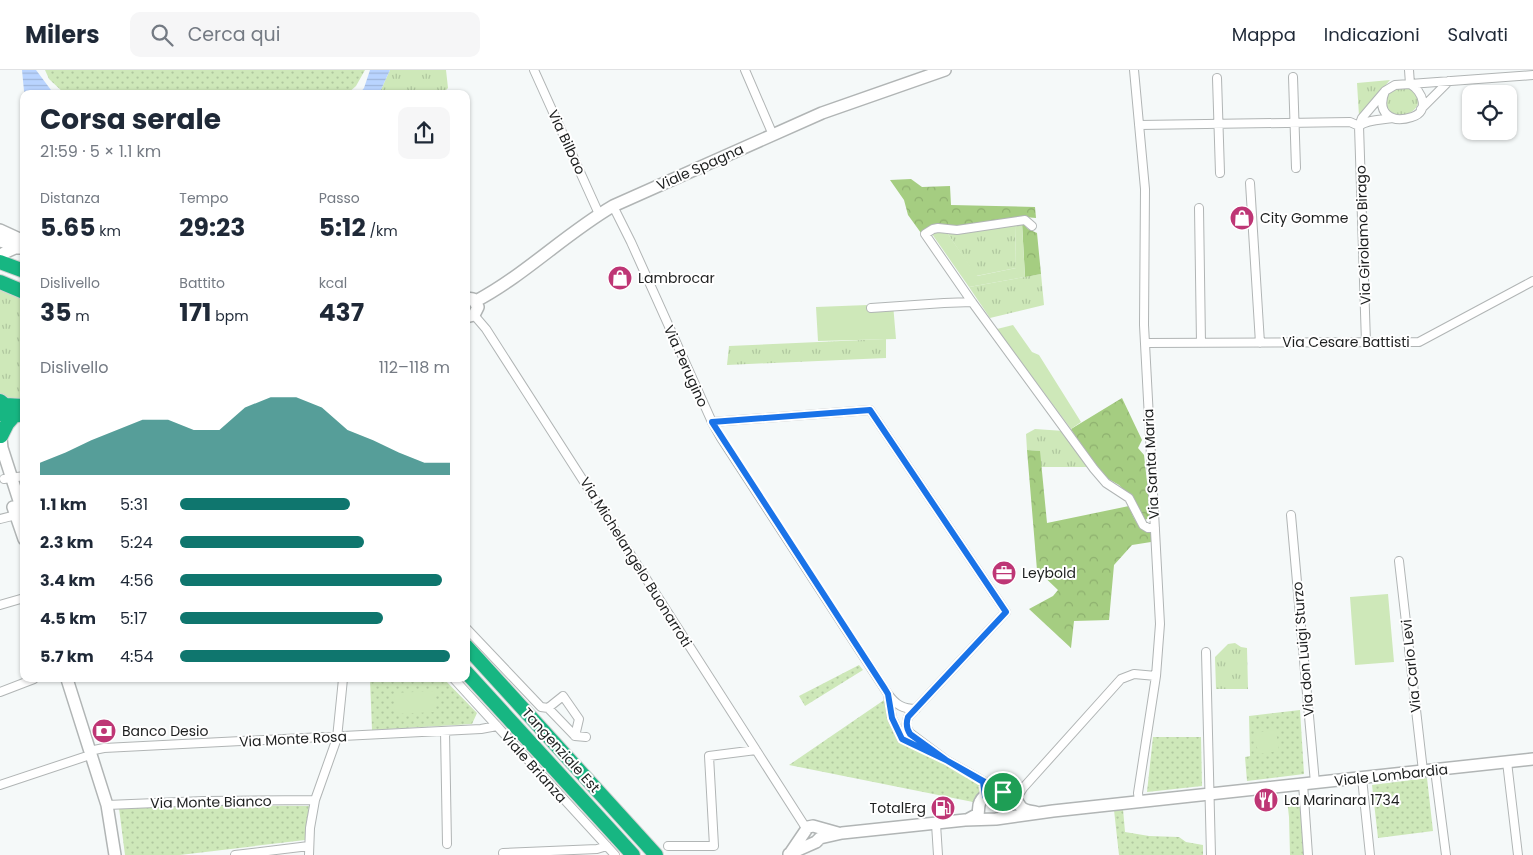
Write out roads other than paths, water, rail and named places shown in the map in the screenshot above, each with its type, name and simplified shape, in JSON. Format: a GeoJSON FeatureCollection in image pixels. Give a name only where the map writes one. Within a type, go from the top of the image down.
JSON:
{"type":"FeatureCollection","features":[{"type":"Feature","properties":{"kind":"highway"},"geometry":{"type":"LineString","coordinates":[[2,257],[20,269]]}},
{"type":"Feature","properties":{"kind":"highway"},"geometry":{"type":"LineString","coordinates":[[0,277],[15,286]]}},
{"type":"Feature","properties":{"kind":"highway"},"geometry":{"type":"LineString","coordinates":[[0,401],[5,405],[20,406]]}},
{"type":"Feature","properties":{"kind":"highway"},"geometry":{"type":"LineString","coordinates":[[0,414],[19,415]]}},
{"type":"Feature","properties":{"kind":"highway"},"geometry":{"type":"LineString","coordinates":[[1,432],[7,424],[19,415]]}},
{"type":"Feature","properties":{"kind":"highway","name":"Tangenziale Est"},"geometry":{"type":"LineString","coordinates":[[470,650],[656,855]]}},
{"type":"Feature","properties":{"kind":"highway","name":"Tangenziale Est"},"geometry":{"type":"LineString","coordinates":[[470,676],[633,855]]}},
{"type":"Feature","properties":{"kind":"street","name":"Via Bilbao"},"geometry":{"type":"LineString","coordinates":[[534,70],[599,214]]}},
{"type":"Feature","properties":{"kind":"street"},"geometry":{"type":"LineString","coordinates":[[745,70],[773,135]]}},
{"type":"Feature","properties":{"kind":"street","name":"Viale Spagna"},"geometry":{"type":"LineString","coordinates":[[470,316],[478,307],[471,300],[495,291],[599,214],[613,206],[822,113],[945,70]]}},
{"type":"Feature","properties":{"kind":"street","name":"Via Santa Maria"},"geometry":{"type":"LineString","coordinates":[[1134,70],[1145,198],[1145,343],[1160,624],[1156,676],[1138,793],[1139,802]]}},
{"type":"Feature","properties":{"kind":"street"},"geometry":{"type":"LineString","coordinates":[[1409,70],[1410,84],[1422,95],[1421,109]]}},
{"type":"Feature","properties":{"kind":"street"},"geometry":{"type":"LineString","coordinates":[[1359,126],[1362,118],[1384,91],[1395,85],[1533,75]]}},
{"type":"Feature","properties":{"kind":"street"},"geometry":{"type":"LineString","coordinates":[[1293,77],[1296,168]]}},
{"type":"Feature","properties":{"kind":"street"},"geometry":{"type":"LineString","coordinates":[[1217,78],[1220,173]]}},
{"type":"Feature","properties":{"kind":"street"},"geometry":{"type":"LineString","coordinates":[[1359,126],[1371,121],[1413,117],[1448,81]]}},
{"type":"Feature","properties":{"kind":"street"},"geometry":{"type":"LineString","coordinates":[[1384,91],[1381,105],[1385,113],[1393,118]]}},
{"type":"Feature","properties":{"kind":"street"},"geometry":{"type":"LineString","coordinates":[[1139,125],[1350,122],[1359,126]]}},
{"type":"Feature","properties":{"kind":"street","name":"Via Girolamo Birago"},"geometry":{"type":"LineString","coordinates":[[1359,126],[1366,343]]}},
{"type":"Feature","properties":{"kind":"street"},"geometry":{"type":"LineString","coordinates":[[1250,183],[1260,343]]}},
{"type":"Feature","properties":{"kind":"street","name":"Via Perugino"},"geometry":{"type":"LineString","coordinates":[[613,206],[712,422],[888,694],[901,707],[916,709]]}},
{"type":"Feature","properties":{"kind":"street"},"geometry":{"type":"LineString","coordinates":[[1199,208],[1202,343]]}},
{"type":"Feature","properties":{"kind":"street"},"geometry":{"type":"LineString","coordinates":[[1032,226],[1025,220],[957,230],[938,228],[925,234],[972,302],[1094,469],[1106,483],[1129,498],[1143,526],[1155,528]]}},
{"type":"Feature","properties":{"kind":"street"},"geometry":{"type":"LineString","coordinates":[[0,230],[20,239]]}},
{"type":"Feature","properties":{"kind":"street"},"geometry":{"type":"LineString","coordinates":[[0,241],[20,247]]}},
{"type":"Feature","properties":{"kind":"street"},"geometry":{"type":"LineString","coordinates":[[2,257],[15,248],[20,248]]}},
{"type":"Feature","properties":{"kind":"street","name":"Via Cesare Battisti"},"geometry":{"type":"LineString","coordinates":[[1145,343],[1412,342],[1424,340],[1533,281]]}},
{"type":"Feature","properties":{"kind":"street"},"geometry":{"type":"LineString","coordinates":[[871,308],[972,302]]}},
{"type":"Feature","properties":{"kind":"street","name":"Via Michelangelo Buonarroti"},"geometry":{"type":"LineString","coordinates":[[470,316],[486,329],[756,750],[795,810],[813,833]]}},
{"type":"Feature","properties":{"kind":"street"},"geometry":{"type":"LineString","coordinates":[[712,422],[870,410],[1006,612],[916,709]]}},
{"type":"Feature","properties":{"kind":"street"},"geometry":{"type":"LineString","coordinates":[[1,432],[8,478],[20,512]]}},
{"type":"Feature","properties":{"kind":"street"},"geometry":{"type":"LineString","coordinates":[[0,466],[8,478]]}},
{"type":"Feature","properties":{"kind":"street"},"geometry":{"type":"LineString","coordinates":[[8,478],[20,476]]}},
{"type":"Feature","properties":{"kind":"street"},"geometry":{"type":"LineString","coordinates":[[0,519],[20,515]]}},
{"type":"Feature","properties":{"kind":"street","name":"Via don Luigi Sturzo"},"geometry":{"type":"LineString","coordinates":[[1291,515],[1315,783]]}},
{"type":"Feature","properties":{"kind":"street","name":"Via Carlo Levi"},"geometry":{"type":"LineString","coordinates":[[1399,561],[1423,771]]}},
{"type":"Feature","properties":{"kind":"street"},"geometry":{"type":"LineString","coordinates":[[0,605],[20,599]]}},
{"type":"Feature","properties":{"kind":"street"},"geometry":{"type":"LineString","coordinates":[[470,632],[541,707],[548,708],[575,736],[586,737]]}},
{"type":"Feature","properties":{"kind":"street"},"geometry":{"type":"LineString","coordinates":[[1206,652],[1211,855]]}},
{"type":"Feature","properties":{"kind":"street"},"geometry":{"type":"LineString","coordinates":[[1010,816],[1017,811],[1016,801],[1023,788],[1121,679],[1134,674],[1156,676]]}},
{"type":"Feature","properties":{"kind":"street"},"geometry":{"type":"LineString","coordinates":[[0,692],[26,682]]}},
{"type":"Feature","properties":{"kind":"street"},"geometry":{"type":"LineString","coordinates":[[68,682],[107,805],[115,855]]}},
{"type":"Feature","properties":{"kind":"street"},"geometry":{"type":"LineString","coordinates":[[308,855],[310,828],[316,800],[337,738],[343,682]]}},
{"type":"Feature","properties":{"kind":"street","name":"Viale Brianza"},"geometry":{"type":"LineString","coordinates":[[457,682],[615,855]]}},
{"type":"Feature","properties":{"kind":"street","name":"Via Perugino"},"geometry":{"type":"LineString","coordinates":[[888,694],[892,718],[902,739],[946,760]]}},
{"type":"Feature","properties":{"kind":"street"},"geometry":{"type":"LineString","coordinates":[[548,708],[563,696],[579,719],[575,736]]}},
{"type":"Feature","properties":{"kind":"street","name":"Via Perugino"},"geometry":{"type":"LineString","coordinates":[[916,709],[908,717],[906,723],[910,734],[946,760],[1003,792]]}},
{"type":"Feature","properties":{"kind":"street","name":"Via Monte Rosa"},"geometry":{"type":"LineString","coordinates":[[0,785],[104,748],[337,738],[481,729],[497,726]]}},
{"type":"Feature","properties":{"kind":"street"},"geometry":{"type":"LineString","coordinates":[[445,731],[447,844]]}},
{"type":"Feature","properties":{"kind":"street"},"geometry":{"type":"LineString","coordinates":[[668,846],[714,846],[709,756],[756,750]]}},
{"type":"Feature","properties":{"kind":"street","name":"Viale Lombardia"},"geometry":{"type":"LineString","coordinates":[[813,833],[842,834],[1533,759]]}},
{"type":"Feature","properties":{"kind":"street"},"geometry":{"type":"LineString","coordinates":[[1507,762],[1518,855]]}},
{"type":"Feature","properties":{"kind":"street"},"geometry":{"type":"LineString","coordinates":[[1436,770],[1446,855]]}},
{"type":"Feature","properties":{"kind":"street"},"geometry":{"type":"LineString","coordinates":[[1362,778],[1370,855]]}},
{"type":"Feature","properties":{"kind":"street"},"geometry":{"type":"LineString","coordinates":[[983,782],[985,796]]}},
{"type":"Feature","properties":{"kind":"street"},"geometry":{"type":"LineString","coordinates":[[1303,784],[1308,855]]}},
{"type":"Feature","properties":{"kind":"street"},"geometry":{"type":"LineString","coordinates":[[988,818],[984,817],[979,810],[980,802],[985,796],[1003,792]]}},
{"type":"Feature","properties":{"kind":"street","name":"Viale Lombardia"},"geometry":{"type":"LineString","coordinates":[[1003,792],[1012,795],[1026,810],[1039,812]]}},
{"type":"Feature","properties":{"kind":"street","name":"Via Monte Bianco"},"geometry":{"type":"LineString","coordinates":[[107,805],[204,801],[316,800]]}},
{"type":"Feature","properties":{"kind":"street","name":"Viale Lombardia"},"geometry":{"type":"LineString","coordinates":[[965,820],[974,817],[979,810]]}},
{"type":"Feature","properties":{"kind":"street"},"geometry":{"type":"LineString","coordinates":[[936,824],[938,855]]}},
{"type":"Feature","properties":{"kind":"street"},"geometry":{"type":"LineString","coordinates":[[789,855],[813,833]]}},
{"type":"Feature","properties":{"kind":"street"},"geometry":{"type":"LineString","coordinates":[[235,855],[264,853],[309,846]]}},
{"type":"Feature","properties":{"kind":"street"},"geometry":{"type":"LineString","coordinates":[[503,853],[597,849],[607,846]]}},
{"type":"Feature","properties":{"kind":"water"},"geometry":{"type":"Polygon","coordinates":[[[22,70],[36,70],[51,90],[24,90],[22,70]]]}},
{"type":"Feature","properties":{"kind":"water"},"geometry":{"type":"Polygon","coordinates":[[[370,70],[390,70],[381,90],[362,90],[370,70]]]}},
{"type":"Feature","properties":{"kind":"place","name":"City Gomme"},"geometry":{"type":"Point","coordinates":[1242,218]}},
{"type":"Feature","properties":{"kind":"place","name":"Lambrocar"},"geometry":{"type":"Point","coordinates":[620,278]}},
{"type":"Feature","properties":{"kind":"place","name":"Leybold"},"geometry":{"type":"Point","coordinates":[1004,573]}},
{"type":"Feature","properties":{"kind":"place","name":"Banco Desio"},"geometry":{"type":"Point","coordinates":[104,731]}},
{"type":"Feature","properties":{"kind":"place","name":"La Marinara 1734"},"geometry":{"type":"Point","coordinates":[1266,800]}},
{"type":"Feature","properties":{"kind":"place","name":"TotalErg"},"geometry":{"type":"Point","coordinates":[943,808]}}]}
